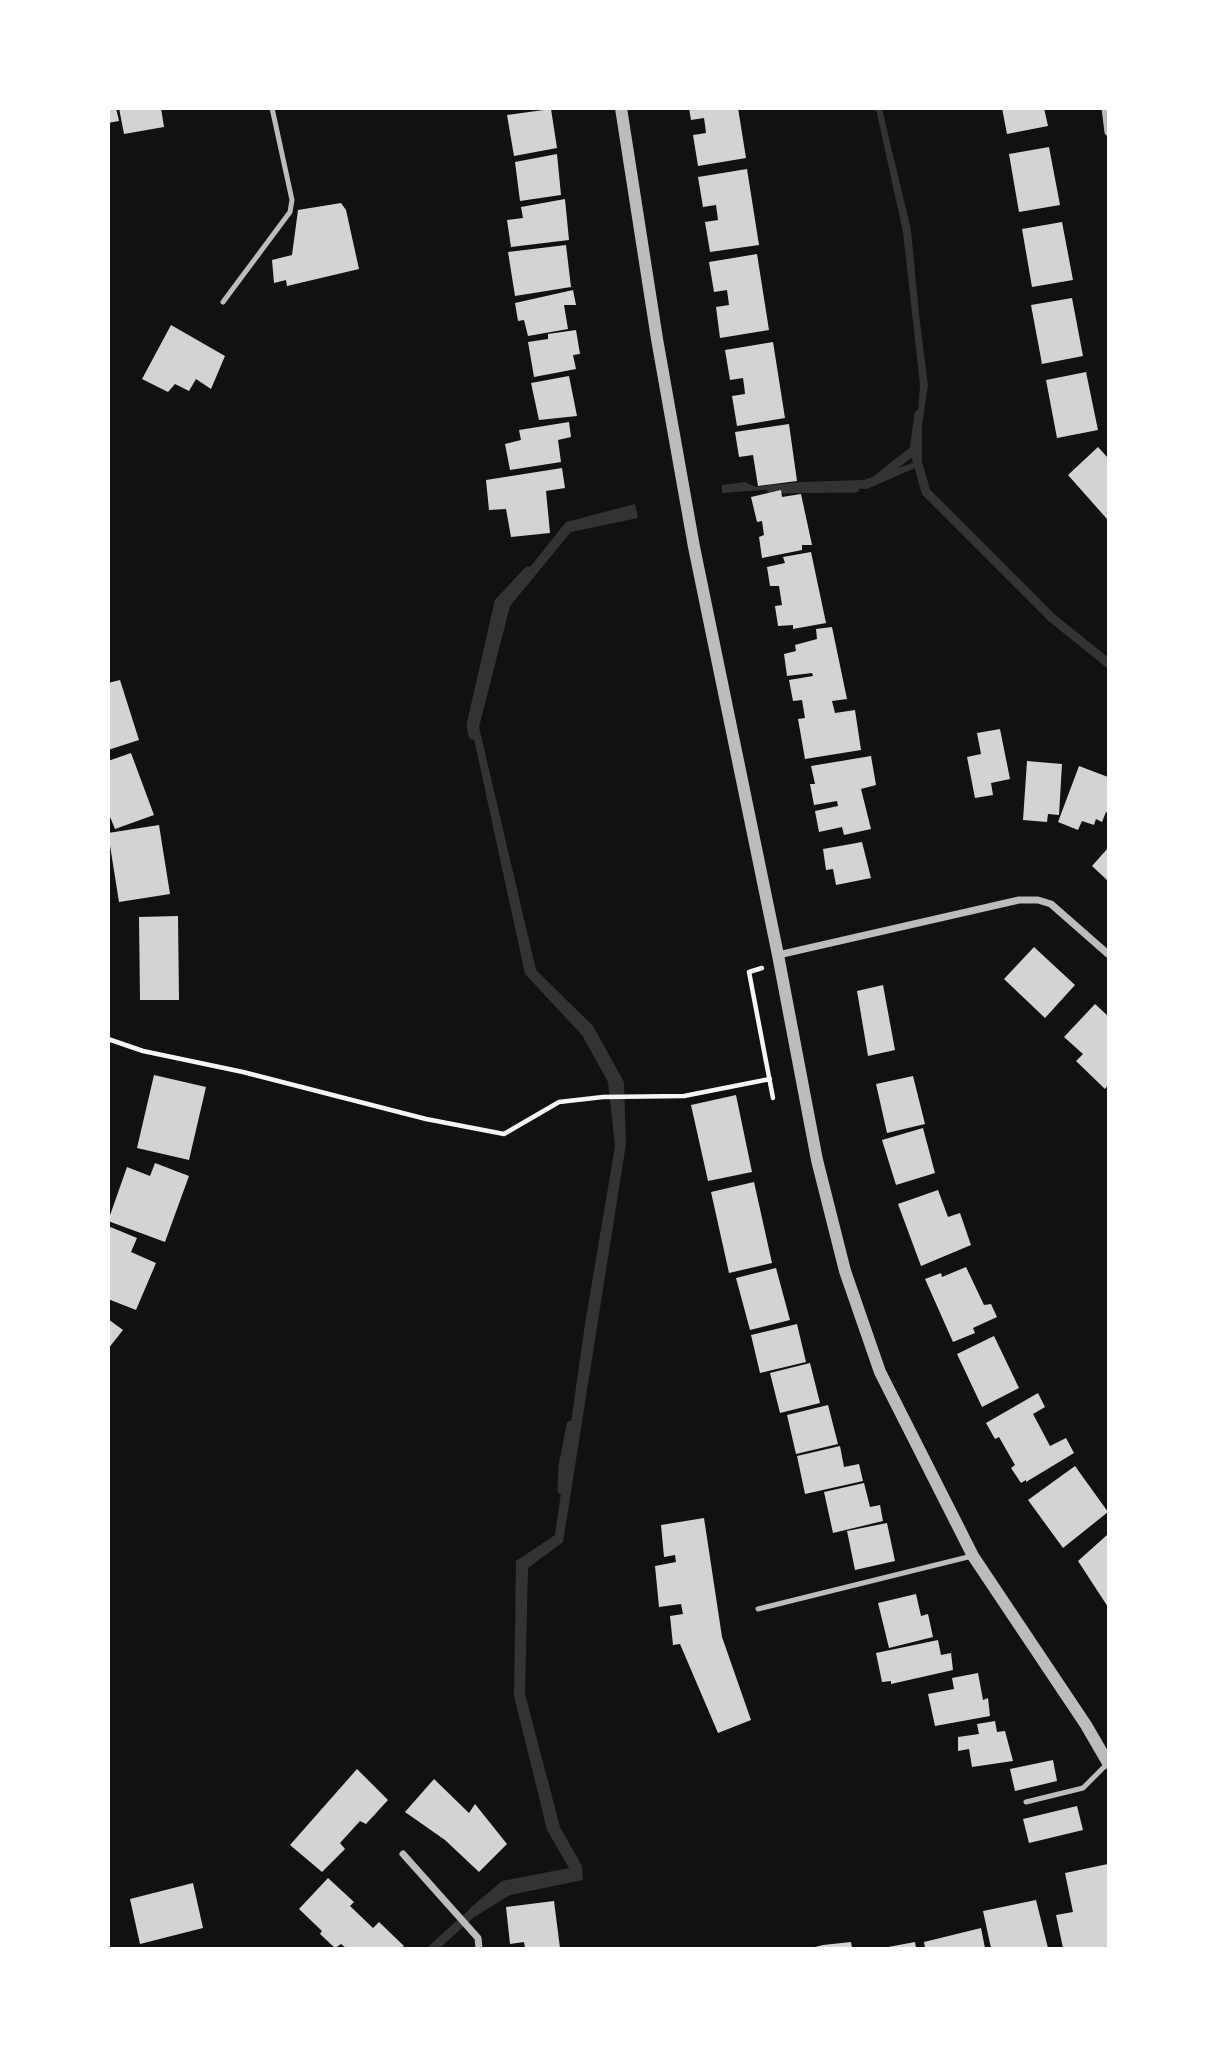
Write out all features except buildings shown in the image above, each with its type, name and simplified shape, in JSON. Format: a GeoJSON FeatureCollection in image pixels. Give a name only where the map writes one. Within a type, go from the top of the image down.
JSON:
{"type":"FeatureCollection","features":[{"type":"Feature","properties":{"kind":"street"},"geometry":{"type":"LineString","coordinates":[[621,108],[657,338],[694,547],[817,1160],[845,1271],[880,1372],[973,1556],[1086,1724],[1108,1763]]}},
{"type":"Feature","properties":{"kind":"street"},"geometry":{"type":"LineString","coordinates":[[1105,108],[1108,132]]}},
{"type":"Feature","properties":{"kind":"street"},"geometry":{"type":"LineString","coordinates":[[778,955],[1019,900],[1038,900],[1051,904],[1108,954]]}},
{"type":"Feature","properties":{"kind":"street"},"geometry":{"type":"LineString","coordinates":[[403,1854],[478,1938],[479,1948]]}},
{"type":"Feature","properties":{"kind":"lane"},"geometry":{"type":"LineString","coordinates":[[223,302],[290,212],[292,200],[272,108]]}},
{"type":"Feature","properties":{"kind":"lane"},"geometry":{"type":"LineString","coordinates":[[758,1609],[973,1556]]}},
{"type":"Feature","properties":{"kind":"lane"},"geometry":{"type":"LineString","coordinates":[[1026,1802],[1083,1788],[1108,1763]]}},
{"type":"Feature","properties":{"kind":"path"},"geometry":{"type":"LineString","coordinates":[[766,967],[749,972],[773,1098]]}},
{"type":"Feature","properties":{"kind":"path"},"geometry":{"type":"LineString","coordinates":[[108,1039],[143,1051],[243,1072],[413,1116],[504,1133],[559,1102],[603,1097],[684,1096],[770,1079]]}},
{"type":"Feature","properties":{"kind":"shaded area"},"geometry":{"type":"Polygon","coordinates":[[[876,109],[882,109],[911,230],[928,385],[922,425],[922,465],[867,489],[816,486],[722,493],[722,485],[745,482],[756,487],[800,482],[864,480],[915,462],[920,385],[903,232],[876,109]]]}},
{"type":"Feature","properties":{"kind":"shaded area"},"geometry":{"type":"Polygon","coordinates":[[[635,504],[638,518],[571,532],[510,606],[479,727],[536,970],[593,1026],[624,1082],[626,1144],[563,1542],[528,1568],[525,1694],[560,1827],[582,1866],[583,1880],[510,1895],[476,1916],[469,1909],[502,1881],[569,1868],[547,1830],[514,1696],[516,1561],[555,1535],[585,1324],[615,1146],[608,1082],[582,1035],[525,974],[471,725],[503,601],[566,522],[635,504]]]}},
{"type":"Feature","properties":{"kind":"waterway"},"geometry":{"type":"LineString","coordinates":[[919,414],[914,450],[926,492],[1052,618],[1108,663]]}},
{"type":"Feature","properties":{"kind":"waterway"},"geometry":{"type":"LineString","coordinates":[[877,479],[914,450]]}},
{"type":"Feature","properties":{"kind":"waterway"},"geometry":{"type":"LineString","coordinates":[[771,489],[855,488]]}},
{"type":"Feature","properties":{"kind":"waterway"},"geometry":{"type":"LineString","coordinates":[[473,735],[471,725],[499,602],[528,571]]}},
{"type":"Feature","properties":{"kind":"waterway"},"geometry":{"type":"LineString","coordinates":[[562,1490],[563,1466],[571,1425]]}},
{"type":"Feature","properties":{"kind":"waterway"},"geometry":{"type":"LineString","coordinates":[[433,1948],[481,1905]]}}]}
